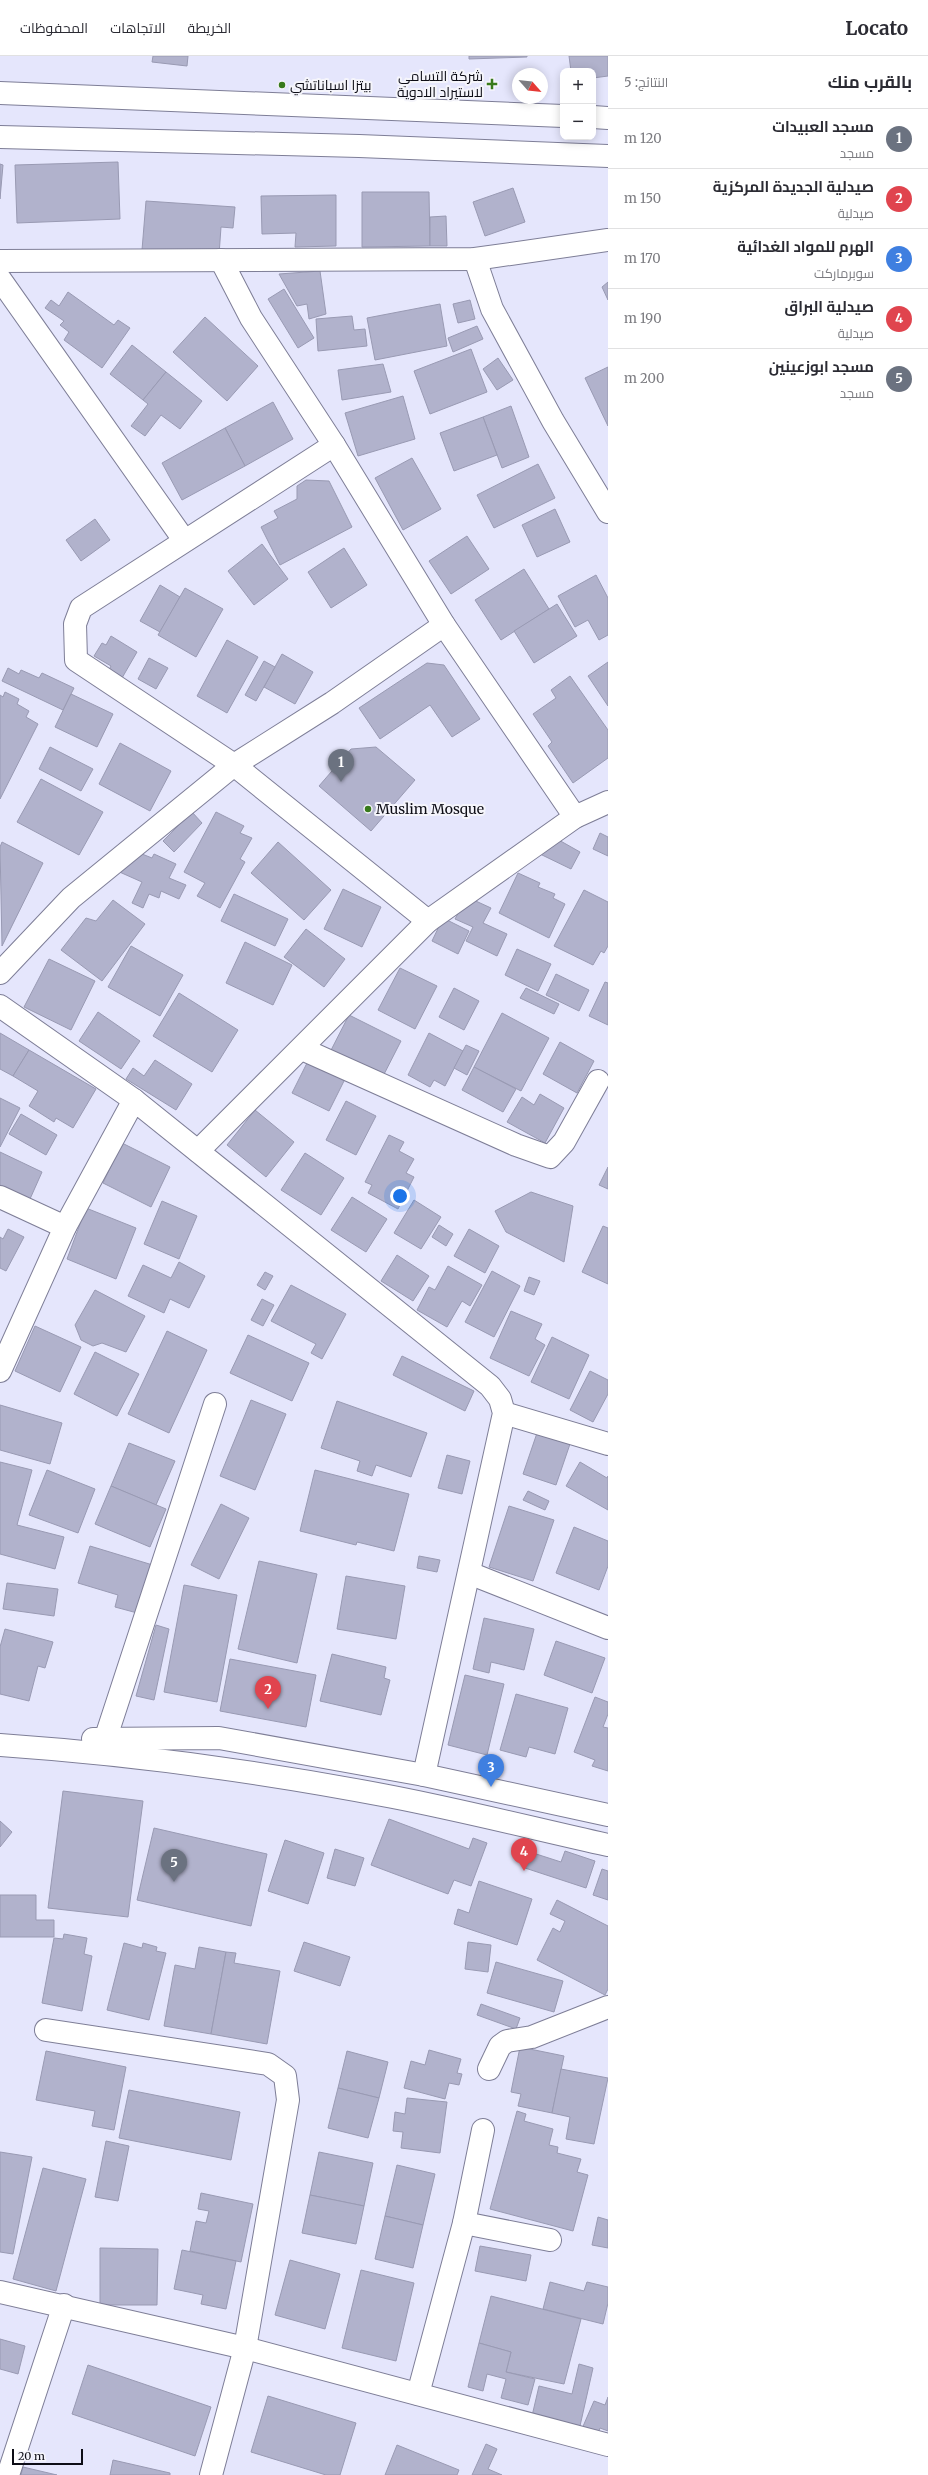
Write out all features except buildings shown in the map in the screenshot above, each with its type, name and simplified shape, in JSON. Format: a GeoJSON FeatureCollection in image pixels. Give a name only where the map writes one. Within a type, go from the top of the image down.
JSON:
{"type":"FeatureCollection","features":[{"type":"Feature","properties":{"kind":"street"},"geometry":{"type":"LineString","coordinates":[[0,93],[560,116]]}},
{"type":"Feature","properties":{"kind":"street"},"geometry":{"type":"LineString","coordinates":[[596,117],[608,118]]}},
{"type":"Feature","properties":{"kind":"street"},"geometry":{"type":"LineString","coordinates":[[0,137],[359,146],[608,156]]}},
{"type":"Feature","properties":{"kind":"street"},"geometry":{"type":"LineString","coordinates":[[0,261],[475,259],[608,240]]}},
{"type":"Feature","properties":{"kind":"street"},"geometry":{"type":"LineString","coordinates":[[475,259],[492,310],[553,421],[608,512]]}},
{"type":"Feature","properties":{"kind":"street"},"geometry":{"type":"LineString","coordinates":[[221,260],[251,318],[334,445],[444,625],[576,817]]}},
{"type":"Feature","properties":{"kind":"street"},"geometry":{"type":"LineString","coordinates":[[0,279],[184,540]]}},
{"type":"Feature","properties":{"kind":"street"},"geometry":{"type":"LineString","coordinates":[[334,445],[184,540],[81,608],[74,624],[76,660],[234,765],[428,921]]}},
{"type":"Feature","properties":{"kind":"street"},"geometry":{"type":"LineString","coordinates":[[0,973],[71,898],[234,765],[332,703],[444,625]]}},
{"type":"Feature","properties":{"kind":"street"},"geometry":{"type":"LineString","coordinates":[[198,1151],[302,1049],[428,921],[576,817],[608,802]]}},
{"type":"Feature","properties":{"kind":"street"},"geometry":{"type":"LineString","coordinates":[[0,1006],[134,1100],[490,1386],[500,1399],[504,1413],[424,1775]]}},
{"type":"Feature","properties":{"kind":"street"},"geometry":{"type":"LineString","coordinates":[[302,1049],[516,1145],[550,1157],[564,1142],[598,1081]]}},
{"type":"Feature","properties":{"kind":"street"},"geometry":{"type":"LineString","coordinates":[[0,1371],[65,1227],[134,1100]]}},
{"type":"Feature","properties":{"kind":"street"},"geometry":{"type":"LineString","coordinates":[[0,1197],[65,1227]]}},
{"type":"Feature","properties":{"kind":"street"},"geometry":{"type":"LineString","coordinates":[[101,1746],[215,1404]]}},
{"type":"Feature","properties":{"kind":"street"},"geometry":{"type":"LineString","coordinates":[[504,1413],[608,1444]]}},
{"type":"Feature","properties":{"kind":"street"},"geometry":{"type":"LineString","coordinates":[[469,1573],[608,1628]]}},
{"type":"Feature","properties":{"kind":"street"},"geometry":{"type":"LineString","coordinates":[[0,1733],[101,1746],[212,1767],[394,1798],[608,1846]]}},
{"type":"Feature","properties":{"kind":"street"},"geometry":{"type":"LineString","coordinates":[[0,1745],[101,1746],[219,1738],[424,1775],[608,1815]]}},
{"type":"Feature","properties":{"kind":"street"},"geometry":{"type":"LineString","coordinates":[[489,2069],[500,2046],[507,2041],[532,2037],[608,2007]]}},
{"type":"Feature","properties":{"kind":"street"},"geometry":{"type":"LineString","coordinates":[[46,2030],[268,2064],[285,2076],[288,2100],[245,2348],[211,2475]]}},
{"type":"Feature","properties":{"kind":"street"},"geometry":{"type":"LineString","coordinates":[[418,2394],[464,2223],[483,2130]]}},
{"type":"Feature","properties":{"kind":"street"},"geometry":{"type":"LineString","coordinates":[[464,2223],[550,2240]]}},
{"type":"Feature","properties":{"kind":"street"},"geometry":{"type":"LineString","coordinates":[[0,2292],[64,2305],[245,2348],[608,2445]]}},
{"type":"Feature","properties":{"kind":"street"},"geometry":{"type":"LineString","coordinates":[[8,2475],[64,2305]]}},
{"type":"Feature","properties":{"kind":"place","name":"شركة التسامي لاستيراد الادوية"},"geometry":{"type":"Point","coordinates":[492,84]}},
{"type":"Feature","properties":{"kind":"place","name":"بيتزا اسباناتشي"},"geometry":{"type":"Point","coordinates":[282,85]}},
{"type":"Feature","properties":{"kind":"place","name":"مسجد العبيدات"},"geometry":{"type":"Point","coordinates":[341,782]}},
{"type":"Feature","properties":{"kind":"place","name":"Muslim Mosque"},"geometry":{"type":"Point","coordinates":[368,809]}},
{"type":"Feature","properties":{"kind":"place","name":"صيدلية الجديدة المركزية"},"geometry":{"type":"Point","coordinates":[268,1709]}},
{"type":"Feature","properties":{"kind":"place","name":"الهرم للمواد الغدائية"},"geometry":{"type":"Point","coordinates":[491,1787]}},
{"type":"Feature","properties":{"kind":"place","name":"صيدلية البراق"},"geometry":{"type":"Point","coordinates":[524,1871]}},
{"type":"Feature","properties":{"kind":"place","name":"مسجد ابوزعينين"},"geometry":{"type":"Point","coordinates":[174,1882]}}]}
